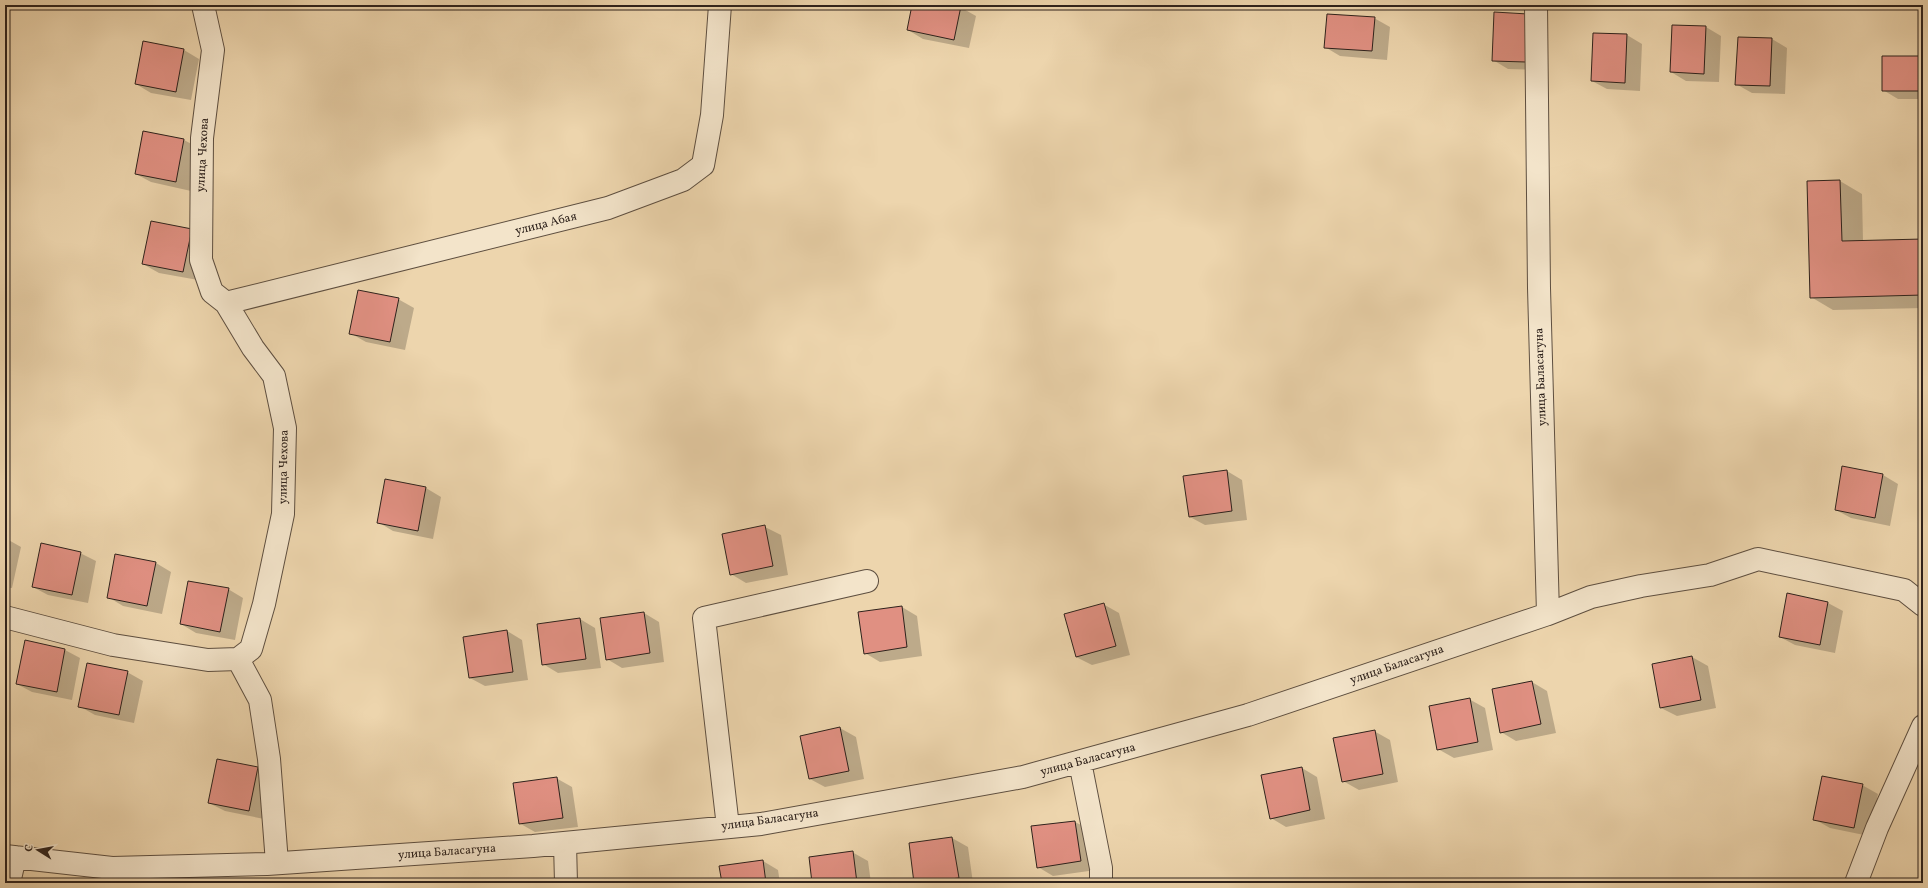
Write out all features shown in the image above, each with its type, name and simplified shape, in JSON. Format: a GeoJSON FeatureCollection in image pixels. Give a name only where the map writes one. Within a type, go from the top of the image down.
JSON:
{"type":"FeatureCollection","features":[{"type":"Feature","properties":{"kind":"street","name":"улица Чехова"},"geometry":{"type":"LineString","coordinates":[[203,5],[213,50],[202,138],[201,260],[212,292],[226,303],[253,348],[274,376],[285,428],[283,514],[264,604],[251,649],[238,659]]}},
{"type":"Feature","properties":{"kind":"street","name":"улица Абая"},"geometry":{"type":"LineString","coordinates":[[226,303],[608,208],[683,180],[703,165],[712,115],[720,5]]}},
{"type":"Feature","properties":{"kind":"street","name":"улица Баласагуна"},"geometry":{"type":"LineString","coordinates":[[10,856],[112,868],[277,863],[565,843],[761,824],[1023,778],[1248,715],[1548,614],[1539,288],[1536,5]]}},
{"type":"Feature","properties":{"kind":"street"},"geometry":{"type":"LineString","coordinates":[[1548,614],[1591,597],[1641,586],[1710,575],[1758,559],[1904,590],[1923,606]]}},
{"type":"Feature","properties":{"kind":"street"},"geometry":{"type":"LineString","coordinates":[[728,827],[704,618],[867,581]]}},
{"type":"Feature","properties":{"kind":"street"},"geometry":{"type":"LineString","coordinates":[[5,617],[113,645],[208,660],[238,659],[260,700],[269,759],[277,863]]}},
{"type":"Feature","properties":{"kind":"street"},"geometry":{"type":"LineString","coordinates":[[1856,883],[1877,828],[1923,726]]}},
{"type":"Feature","properties":{"kind":"street"},"geometry":{"type":"LineString","coordinates":[[1080,762],[1101,868],[1101,883]]}},
{"type":"Feature","properties":{"kind":"street"},"geometry":{"type":"LineString","coordinates":[[565,843],[566,883]]}},
{"type":"Feature","properties":{"kind":"street"},"geometry":{"type":"LineString","coordinates":[[9,883],[10,856]]}},
{"type":"Feature","properties":{"kind":"building"},"geometry":{"type":"Polygon","coordinates":[[[912,5],[961,6],[954,40],[907,30],[912,5]]]}},
{"type":"Feature","properties":{"kind":"building"},"geometry":{"type":"Polygon","coordinates":[[[1494,12],[1528,14],[1526,62],[1492,61],[1494,12]]]}},
{"type":"Feature","properties":{"kind":"building"},"geometry":{"type":"Polygon","coordinates":[[[1327,14],[1375,17],[1372,51],[1324,48],[1327,14]]]}},
{"type":"Feature","properties":{"kind":"building"},"geometry":{"type":"Polygon","coordinates":[[[1672,25],[1706,26],[1704,74],[1670,72],[1672,25]]]}},
{"type":"Feature","properties":{"kind":"building"},"geometry":{"type":"Polygon","coordinates":[[[1593,33],[1627,34],[1625,83],[1591,81],[1593,33]]]}},
{"type":"Feature","properties":{"kind":"building"},"geometry":{"type":"Polygon","coordinates":[[[1738,37],[1772,38],[1770,86],[1735,85],[1738,37]]]}},
{"type":"Feature","properties":{"kind":"building"},"geometry":{"type":"Polygon","coordinates":[[[143,41],[184,49],[176,92],[135,84],[143,41]]]}},
{"type":"Feature","properties":{"kind":"building"},"geometry":{"type":"Polygon","coordinates":[[[1882,56],[1923,56],[1923,91],[1882,91],[1882,56]]]}},
{"type":"Feature","properties":{"kind":"building"},"geometry":{"type":"Polygon","coordinates":[[[143,131],[184,139],[176,182],[135,174],[143,131]]]}},
{"type":"Feature","properties":{"kind":"building"},"geometry":{"type":"Polygon","coordinates":[[[1840,180],[1842,241],[1923,239],[1923,295],[1810,298],[1807,181],[1840,180]]]}},
{"type":"Feature","properties":{"kind":"building"},"geometry":{"type":"Polygon","coordinates":[[[151,221],[192,229],[183,272],[142,264],[151,221]]]}},
{"type":"Feature","properties":{"kind":"building"},"geometry":{"type":"Polygon","coordinates":[[[358,290],[399,298],[390,342],[349,334],[358,290]]]}},
{"type":"Feature","properties":{"kind":"building"},"geometry":{"type":"Polygon","coordinates":[[[1842,466],[1883,474],[1875,518],[1835,510],[1842,466]]]}},
{"type":"Feature","properties":{"kind":"building"},"geometry":{"type":"Polygon","coordinates":[[[1227,470],[1232,511],[1189,517],[1183,476],[1227,470]]]}},
{"type":"Feature","properties":{"kind":"building"},"geometry":{"type":"Polygon","coordinates":[[[385,479],[426,487],[418,531],[377,523],[385,479]]]}},
{"type":"Feature","properties":{"kind":"building"},"geometry":{"type":"Polygon","coordinates":[[[765,525],[773,566],[730,575],[722,534],[765,525]]]}},
{"type":"Feature","properties":{"kind":"building"},"geometry":{"type":"Polygon","coordinates":[[[41,543],[81,552],[72,595],[32,587],[41,543]]]}},
{"type":"Feature","properties":{"kind":"building"},"geometry":{"type":"Polygon","coordinates":[[[115,554],[156,562],[147,606],[107,598],[115,554]]]}},
{"type":"Feature","properties":{"kind":"building"},"geometry":{"type":"Polygon","coordinates":[[[188,581],[229,588],[220,632],[180,624],[188,581]]]}},
{"type":"Feature","properties":{"kind":"building"},"geometry":{"type":"Polygon","coordinates":[[[1787,593],[1828,602],[1820,645],[1779,637],[1787,593]]]}},
{"type":"Feature","properties":{"kind":"building"},"geometry":{"type":"Polygon","coordinates":[[[1104,603],[1116,646],[1076,657],[1064,614],[1104,603]]]}},
{"type":"Feature","properties":{"kind":"building"},"geometry":{"type":"Polygon","coordinates":[[[902,606],[907,647],[864,654],[858,612],[902,606]]]}},
{"type":"Feature","properties":{"kind":"building"},"geometry":{"type":"Polygon","coordinates":[[[644,612],[650,653],[606,660],[600,618],[644,612]]]}},
{"type":"Feature","properties":{"kind":"building"},"geometry":{"type":"Polygon","coordinates":[[[580,618],[586,659],[542,665],[537,624],[580,618]]]}},
{"type":"Feature","properties":{"kind":"building"},"geometry":{"type":"Polygon","coordinates":[[[507,630],[513,672],[469,678],[463,637],[507,630]]]}},
{"type":"Feature","properties":{"kind":"building"},"geometry":{"type":"Polygon","coordinates":[[[25,640],[65,649],[57,692],[16,684],[25,640]]]}},
{"type":"Feature","properties":{"kind":"building"},"geometry":{"type":"Polygon","coordinates":[[[1692,656],[1701,700],[1660,708],[1652,664],[1692,656]]]}},
{"type":"Feature","properties":{"kind":"building"},"geometry":{"type":"Polygon","coordinates":[[[87,663],[128,671],[119,715],[78,707],[87,663]]]}},
{"type":"Feature","properties":{"kind":"building"},"geometry":{"type":"Polygon","coordinates":[[[1532,681],[1541,724],[1500,733],[1492,689],[1532,681]]]}},
{"type":"Feature","properties":{"kind":"building"},"geometry":{"type":"Polygon","coordinates":[[[1470,698],[1478,742],[1437,750],[1429,706],[1470,698]]]}},
{"type":"Feature","properties":{"kind":"building"},"geometry":{"type":"Polygon","coordinates":[[[840,727],[849,771],[809,779],[800,736],[840,727]]]}},
{"type":"Feature","properties":{"kind":"building"},"geometry":{"type":"Polygon","coordinates":[[[1375,730],[1383,774],[1342,782],[1333,738],[1375,730]]]}},
{"type":"Feature","properties":{"kind":"building"},"geometry":{"type":"Polygon","coordinates":[[[217,759],[258,767],[249,811],[208,803],[217,759]]]}},
{"type":"Feature","properties":{"kind":"building"},"geometry":{"type":"Polygon","coordinates":[[[1302,767],[1310,810],[1270,819],[1261,775],[1302,767]]]}},
{"type":"Feature","properties":{"kind":"building"},"geometry":{"type":"Polygon","coordinates":[[[1822,776],[1863,784],[1854,828],[1813,820],[1822,776]]]}},
{"type":"Feature","properties":{"kind":"building"},"geometry":{"type":"Polygon","coordinates":[[[557,777],[563,818],[519,824],[513,783],[557,777]]]}},
{"type":"Feature","properties":{"kind":"building"},"geometry":{"type":"Polygon","coordinates":[[[1075,821],[1081,861],[1037,868],[1031,826],[1075,821]]]}},
{"type":"Feature","properties":{"kind":"building"},"geometry":{"type":"Polygon","coordinates":[[[952,837],[959,878],[914,883],[909,843],[952,837]]]}},
{"type":"Feature","properties":{"kind":"building"},"geometry":{"type":"Polygon","coordinates":[[[853,851],[857,883],[812,883],[809,857],[853,851]]]}},
{"type":"Feature","properties":{"kind":"building"},"geometry":{"type":"Polygon","coordinates":[[[763,860],[766,883],[722,883],[719,866],[763,860]]]}}]}
